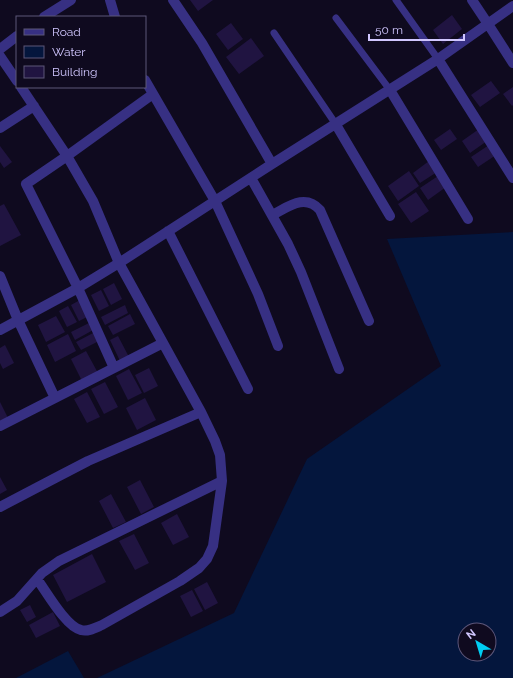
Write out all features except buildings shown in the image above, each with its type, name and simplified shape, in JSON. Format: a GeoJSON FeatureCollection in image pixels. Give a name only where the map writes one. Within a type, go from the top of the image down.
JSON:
{"type":"FeatureCollection","features":[{"type":"Feature","properties":{"kind":"street"},"geometry":{"type":"LineString","coordinates":[[46,16],[70,0]]}},
{"type":"Feature","properties":{"kind":"street"},"geometry":{"type":"LineString","coordinates":[[110,0],[115,16]]}},
{"type":"Feature","properties":{"kind":"street"},"geometry":{"type":"LineString","coordinates":[[173,0],[202,42],[272,164]]}},
{"type":"Feature","properties":{"kind":"street"},"geometry":{"type":"LineString","coordinates":[[472,0],[513,63]]}},
{"type":"Feature","properties":{"kind":"street"},"geometry":{"type":"LineString","coordinates":[[0,330],[78,288],[119,263],[335,123],[438,59],[513,6]]}},
{"type":"Feature","properties":{"kind":"street"},"geometry":{"type":"LineString","coordinates":[[0,49],[16,37]]}},
{"type":"Feature","properties":{"kind":"street"},"geometry":{"type":"LineString","coordinates":[[0,56],[16,80]]}},
{"type":"Feature","properties":{"kind":"street"},"geometry":{"type":"LineString","coordinates":[[438,59],[513,178]]}},
{"type":"Feature","properties":{"kind":"street"},"geometry":{"type":"LineString","coordinates":[[146,82],[215,201],[258,294],[278,346]]}},
{"type":"Feature","properties":{"kind":"street"},"geometry":{"type":"LineString","coordinates":[[22,88],[67,156],[93,201],[119,263],[201,412],[220,455],[222,481],[213,546],[207,559],[199,568],[180,581],[102,625],[89,630],[80,630],[72,625],[65,619],[38,579]]}},
{"type":"Feature","properties":{"kind":"street"},"geometry":{"type":"LineString","coordinates":[[390,90],[468,219]]}},
{"type":"Feature","properties":{"kind":"street"},"geometry":{"type":"LineString","coordinates":[[114,368],[78,288],[26,184],[153,94]]}},
{"type":"Feature","properties":{"kind":"street"},"geometry":{"type":"LineString","coordinates":[[0,128],[34,106]]}},
{"type":"Feature","properties":{"kind":"street"},"geometry":{"type":"LineString","coordinates":[[335,123],[390,216]]}},
{"type":"Feature","properties":{"kind":"street"},"geometry":{"type":"LineString","coordinates":[[251,178],[288,244],[301,272],[339,369]]}},
{"type":"Feature","properties":{"kind":"street"},"geometry":{"type":"LineString","coordinates":[[272,215],[300,202],[309,202],[320,210],[369,321]]}},
{"type":"Feature","properties":{"kind":"street"},"geometry":{"type":"LineString","coordinates":[[168,231],[248,389]]}},
{"type":"Feature","properties":{"kind":"street"},"geometry":{"type":"LineString","coordinates":[[0,276],[18,320],[56,398]]}},
{"type":"Feature","properties":{"kind":"street"},"geometry":{"type":"LineString","coordinates":[[0,426],[163,343]]}},
{"type":"Feature","properties":{"kind":"street"},"geometry":{"type":"LineString","coordinates":[[0,507],[88,461],[201,412]]}},
{"type":"Feature","properties":{"kind":"street"},"geometry":{"type":"LineString","coordinates":[[0,612],[17,601],[42,573],[59,561],[222,481]]}},
{"type":"Feature","properties":{"kind":"lane"},"geometry":{"type":"LineString","coordinates":[[396,0],[438,59]]}},
{"type":"Feature","properties":{"kind":"lane"},"geometry":{"type":"LineString","coordinates":[[336,18],[390,90]]}},
{"type":"Feature","properties":{"kind":"lane"},"geometry":{"type":"LineString","coordinates":[[274,33],[335,123]]}},
{"type":"Feature","properties":{"kind":"water"},"geometry":{"type":"Polygon","coordinates":[[[513,232],[513,678],[97,678],[234,613],[307,459],[441,366],[387,239],[513,232]]]}},
{"type":"Feature","properties":{"kind":"water"},"geometry":{"type":"Polygon","coordinates":[[[68,651],[84,678],[16,678],[68,651]]]}}]}
